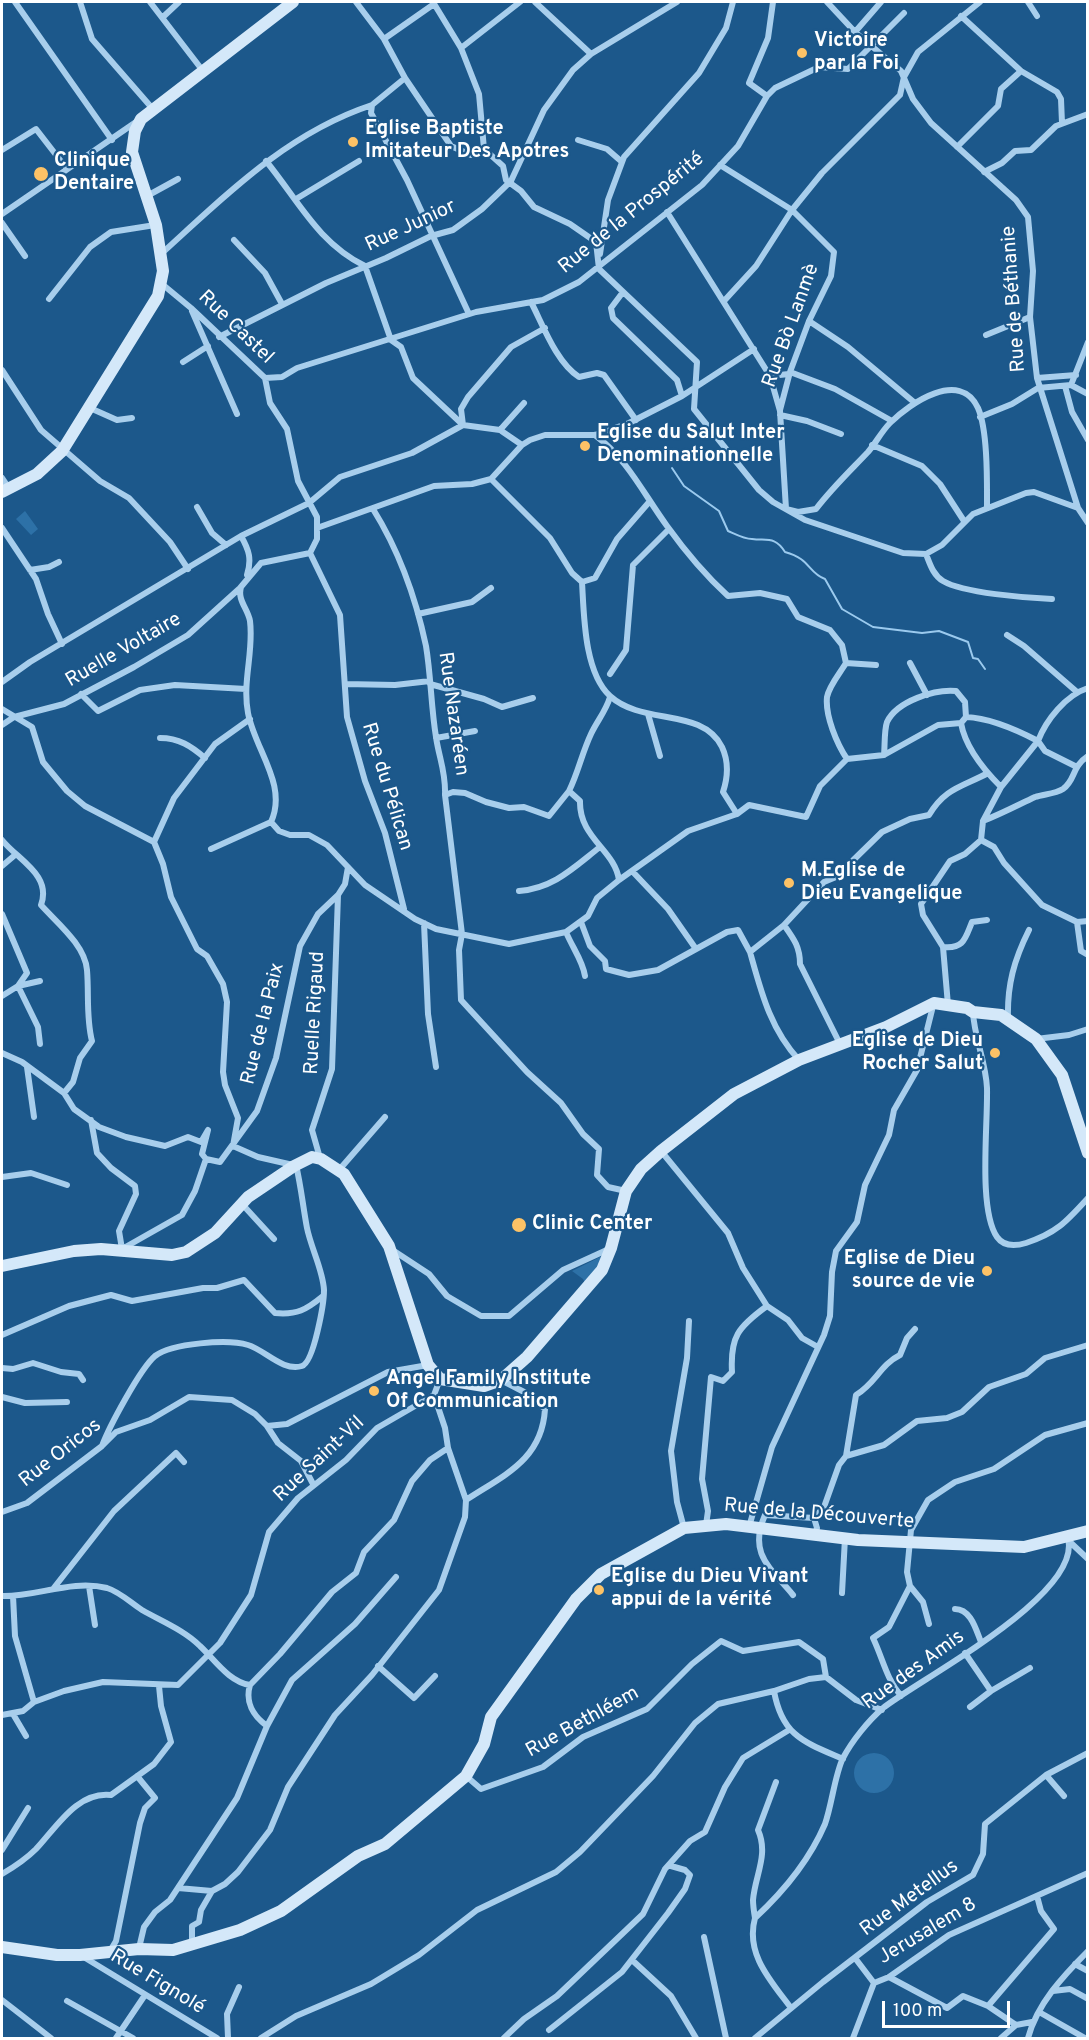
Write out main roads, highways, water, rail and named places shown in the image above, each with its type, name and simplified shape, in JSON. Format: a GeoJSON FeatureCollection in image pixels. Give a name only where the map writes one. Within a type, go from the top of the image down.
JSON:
{"type":"FeatureCollection","features":[{"type":"Feature","properties":{"kind":"waterway"},"geometry":{"type":"LineString","coordinates":[[672,468],[684,486],[719,511],[728,531],[746,538],[774,541],[785,552],[800,558],[815,573],[825,579],[842,609],[873,627],[922,633],[939,631],[968,642],[973,658],[978,659],[985,669]]}},
{"type":"Feature","properties":{"kind":"place","name":"Victoire par la Foi"},"geometry":{"type":"Point","coordinates":[802,53]}},
{"type":"Feature","properties":{"kind":"place","name":"Eglise Baptiste Imitateur Des Apotres"},"geometry":{"type":"Point","coordinates":[353,142]}},
{"type":"Feature","properties":{"kind":"place","name":"Clinique Dentaire"},"geometry":{"type":"Point","coordinates":[41,174]}},
{"type":"Feature","properties":{"kind":"place","name":"Eglise du Salut Inter Denominationnelle"},"geometry":{"type":"Point","coordinates":[585,446]}},
{"type":"Feature","properties":{"kind":"place","name":"M.Eglise de Dieu Evangelique"},"geometry":{"type":"Point","coordinates":[789,883]}},
{"type":"Feature","properties":{"kind":"place","name":"Eglise de Dieu Rocher Salut"},"geometry":{"type":"Point","coordinates":[995,1053]}},
{"type":"Feature","properties":{"kind":"place","name":"Clinic Center"},"geometry":{"type":"Point","coordinates":[519,1225]}},
{"type":"Feature","properties":{"kind":"place","name":"Eglise de Dieu source de vie"},"geometry":{"type":"Point","coordinates":[987,1271]}},
{"type":"Feature","properties":{"kind":"place","name":"Angel Family Institute Of Communication"},"geometry":{"type":"Point","coordinates":[374,1391]}},
{"type":"Feature","properties":{"kind":"place","name":"Eglise du Dieu Vivant appui de la vérité"},"geometry":{"type":"Point","coordinates":[599,1590]}}]}
